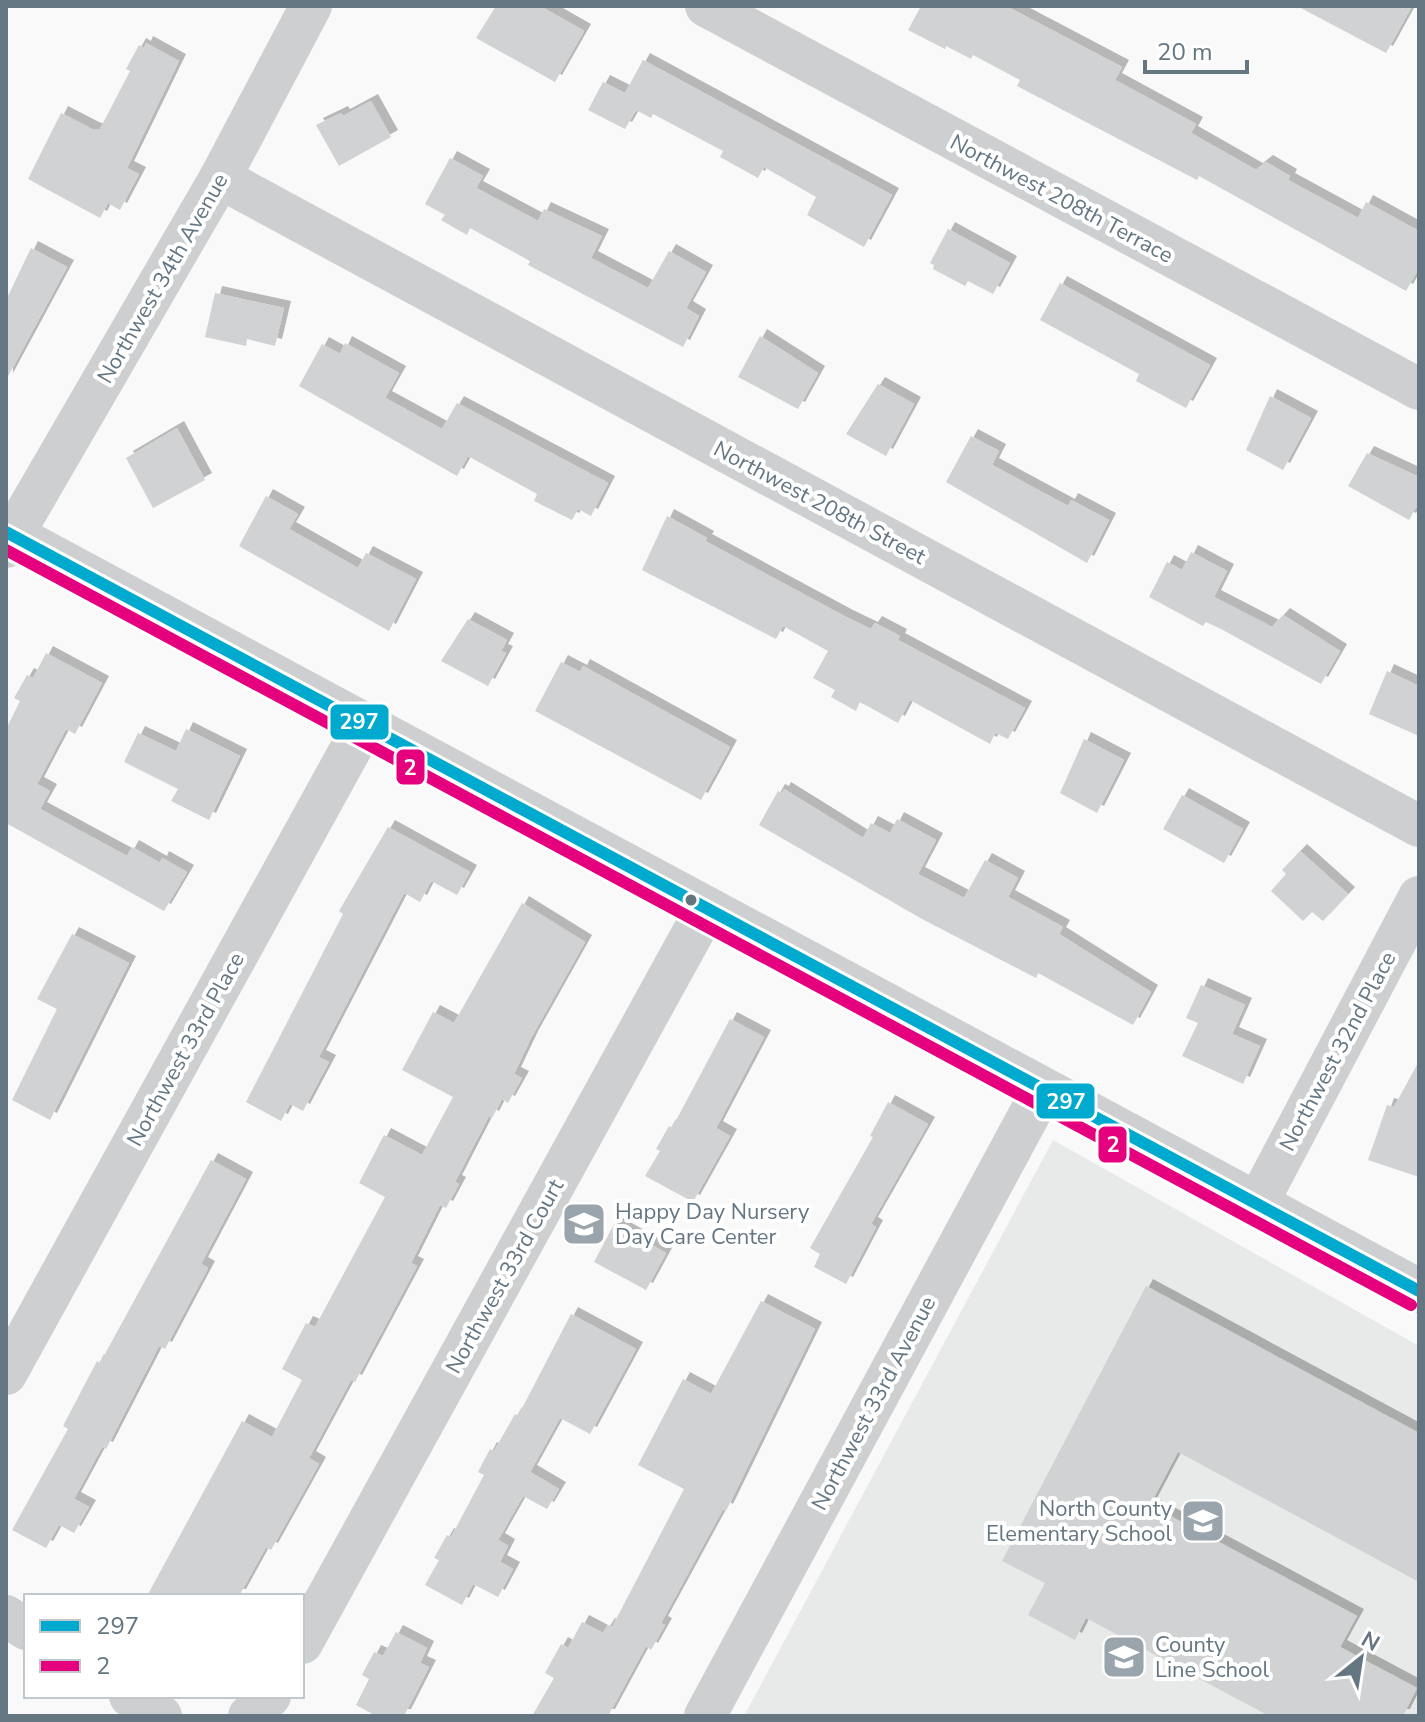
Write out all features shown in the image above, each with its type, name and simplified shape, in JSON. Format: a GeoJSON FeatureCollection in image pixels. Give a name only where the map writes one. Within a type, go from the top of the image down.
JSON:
{"type":"FeatureCollection","features":[{"type":"Feature","properties":{"kind":"street","name":"Northwest 34th Avenue"},"geometry":{"type":"LineString","coordinates":[[8,538],[220,178],[311,6]]}},
{"type":"Feature","properties":{"kind":"street","name":"Northwest 208th Terrace"},"geometry":{"type":"LineString","coordinates":[[706,6],[1419,389]]}},
{"type":"Feature","properties":{"kind":"street","name":"Northwest 208th Street"},"geometry":{"type":"LineString","coordinates":[[220,178],[1419,826]]}},
{"type":"Feature","properties":{"kind":"street"},"geometry":{"type":"LineString","coordinates":[[8,538],[364,725],[1419,1291]]}},
{"type":"Feature","properties":{"kind":"street","name":"Northwest 33rd Place"},"geometry":{"type":"LineString","coordinates":[[6,1374],[364,725]]}},
{"type":"Feature","properties":{"kind":"street","name":"Northwest 32nd Place"},"geometry":{"type":"LineString","coordinates":[[1256,1206],[1419,897]]}},
{"type":"Feature","properties":{"kind":"street","name":"Northwest 33rd Court"},"geometry":{"type":"LineString","coordinates":[[304,1639],[706,909]]}},
{"type":"Feature","properties":{"kind":"street","name":"Northwest 33rd Avenue"},"geometry":{"type":"LineString","coordinates":[[705,1716],[1042,1091]]}},
{"type":"Feature","properties":{"kind":"street"},"geometry":{"type":"LineString","coordinates":[[6,1616],[24,1628]]}},
{"type":"Feature","properties":{"kind":"street"},"geometry":{"type":"LineString","coordinates":[[133,1698],[161,1716]]}},
{"type":"Feature","properties":{"kind":"street"},"geometry":{"type":"LineString","coordinates":[[249,1716],[268,1698]]}},
{"type":"Feature","properties":{"kind":"shaded area"},"geometry":{"type":"Polygon","coordinates":[[[1053,1140],[1419,1346],[1419,1716],[744,1716],[1053,1140]]]}},
{"type":"Feature","properties":{"kind":"building"},"geometry":{"type":"Polygon","coordinates":[[[496,6],[540,6],[584,31],[555,82],[476,38],[496,6]]]}},
{"type":"Feature","properties":{"kind":"building"},"geometry":{"type":"Polygon","coordinates":[[[921,6],[1006,6],[1122,67],[1115,80],[1196,124],[1191,133],[1256,170],[1266,162],[1290,176],[1288,180],[1358,218],[1366,202],[1419,231],[1419,268],[1406,291],[1199,176],[1197,180],[1017,86],[1020,80],[973,55],[971,59],[946,46],[945,49],[908,30],[921,6]]]}},
{"type":"Feature","properties":{"kind":"building"},"geometry":{"type":"Polygon","coordinates":[[[1297,6],[1412,6],[1386,53],[1297,6]]]}},
{"type":"Feature","properties":{"kind":"building"},"geometry":{"type":"Polygon","coordinates":[[[146,43],[179,61],[127,168],[139,174],[120,210],[108,203],[100,218],[28,179],[61,113],[94,130],[100,129],[130,71],[126,69],[139,45],[144,48],[146,43]]]}},
{"type":"Feature","properties":{"kind":"building"},"geometry":{"type":"Polygon","coordinates":[[[643,60],[892,195],[864,247],[807,215],[816,197],[764,167],[758,178],[720,157],[723,151],[653,114],[651,118],[636,110],[625,129],[588,110],[603,82],[625,93],[643,60]]]}},
{"type":"Feature","properties":{"kind":"building"},"geometry":{"type":"Polygon","coordinates":[[[371,101],[391,137],[339,166],[316,125],[341,113],[343,116],[371,101]]]}},
{"type":"Feature","properties":{"kind":"building"},"geometry":{"type":"Polygon","coordinates":[[[450,158],[483,176],[476,188],[538,221],[544,209],[602,236],[591,258],[648,288],[669,251],[706,272],[686,308],[699,316],[683,347],[528,265],[530,261],[470,228],[467,235],[441,220],[445,215],[425,204],[450,158]]]}},
{"type":"Feature","properties":{"kind":"building"},"geometry":{"type":"Polygon","coordinates":[[[948,229],[1010,263],[993,294],[968,281],[965,286],[933,269],[934,265],[930,263],[948,229]]]}},
{"type":"Feature","properties":{"kind":"building"},"geometry":{"type":"Polygon","coordinates":[[[31,248],[67,267],[6,380],[6,300],[31,248]]]}},
{"type":"Feature","properties":{"kind":"building"},"geometry":{"type":"Polygon","coordinates":[[[1060,283],[1210,365],[1186,408],[1136,381],[1139,374],[1040,320],[1060,283]]]}},
{"type":"Feature","properties":{"kind":"building"},"geometry":{"type":"Polygon","coordinates":[[[215,293],[284,308],[275,346],[247,339],[246,346],[205,337],[215,293]]]}},
{"type":"Feature","properties":{"kind":"building"},"geometry":{"type":"Polygon","coordinates":[[[760,336],[818,373],[798,409],[738,377],[760,336]]]}},
{"type":"Feature","properties":{"kind":"building"},"geometry":{"type":"Polygon","coordinates":[[[345,343],[399,373],[385,398],[442,429],[457,403],[608,483],[591,516],[578,509],[572,520],[534,501],[537,494],[468,456],[457,476],[299,386],[322,344],[340,354],[345,343]]]}},
{"type":"Feature","properties":{"kind":"building"},"geometry":{"type":"Polygon","coordinates":[[[878,384],[914,404],[886,456],[846,434],[878,384]]]}},
{"type":"Feature","properties":{"kind":"building"},"geometry":{"type":"Polygon","coordinates":[[[1270,396],[1311,418],[1283,470],[1246,450],[1270,396]]]}},
{"type":"Feature","properties":{"kind":"building"},"geometry":{"type":"Polygon","coordinates":[[[177,428],[205,480],[153,508],[126,458],[177,428]]]}},
{"type":"Feature","properties":{"kind":"building"},"geometry":{"type":"Polygon","coordinates":[[[971,436],[999,451],[992,465],[1068,506],[1071,500],[1109,520],[1087,563],[946,482],[971,436]]]}},
{"type":"Feature","properties":{"kind":"building"},"geometry":{"type":"Polygon","coordinates":[[[1367,453],[1419,477],[1419,502],[1409,520],[1348,486],[1367,453]]]}},
{"type":"Feature","properties":{"kind":"building"},"geometry":{"type":"Polygon","coordinates":[[[266,496],[298,514],[289,529],[358,568],[366,553],[416,579],[389,631],[239,546],[266,496]]]}},
{"type":"Feature","properties":{"kind":"building"},"geometry":{"type":"Polygon","coordinates":[[[667,516],[707,538],[705,541],[846,617],[871,629],[875,623],[900,636],[898,640],[1025,708],[1008,739],[995,733],[990,744],[910,700],[898,723],[860,702],[856,711],[831,697],[835,690],[813,678],[828,651],[783,626],[776,639],[642,570],[667,516]]]}},
{"type":"Feature","properties":{"kind":"building"},"geometry":{"type":"Polygon","coordinates":[[[1191,552],[1227,571],[1214,597],[1272,627],[1283,615],[1340,651],[1321,684],[1221,629],[1206,622],[1203,626],[1149,597],[1167,562],[1182,570],[1191,552]]]}},
{"type":"Feature","properties":{"kind":"building"},"geometry":{"type":"Polygon","coordinates":[[[468,619],[507,640],[501,651],[506,653],[488,686],[441,661],[468,619]]]}},
{"type":"Feature","properties":{"kind":"building"},"geometry":{"type":"Polygon","coordinates":[[[46,653],[102,683],[75,734],[66,729],[37,784],[50,791],[40,809],[127,856],[132,847],[160,863],[162,858],[187,872],[164,911],[6,823],[6,729],[20,701],[14,698],[27,675],[33,678],[46,653]]]}},
{"type":"Feature","properties":{"kind":"building"},"geometry":{"type":"Polygon","coordinates":[[[561,662],[580,672],[583,666],[730,747],[701,800],[535,711],[561,662]]]}},
{"type":"Feature","properties":{"kind":"building"},"geometry":{"type":"Polygon","coordinates":[[[1387,671],[1419,686],[1419,736],[1369,714],[1387,671]]]}},
{"type":"Feature","properties":{"kind":"building"},"geometry":{"type":"Polygon","coordinates":[[[186,729],[240,756],[209,820],[171,801],[178,789],[124,762],[138,733],[176,751],[186,729]]]}},
{"type":"Feature","properties":{"kind":"building"},"geometry":{"type":"Polygon","coordinates":[[[1084,739],[1124,760],[1097,813],[1060,793],[1084,739]]]}},
{"type":"Feature","properties":{"kind":"building"},"geometry":{"type":"Polygon","coordinates":[[[784,789],[863,838],[871,823],[890,833],[897,819],[936,840],[918,874],[964,898],[985,860],[1018,878],[1008,897],[1063,927],[1059,934],[1151,992],[1133,1025],[1038,973],[1036,978],[922,919],[759,825],[778,791],[782,793],[784,789]]]}},
{"type":"Feature","properties":{"kind":"building"},"geometry":{"type":"Polygon","coordinates":[[[1182,795],[1243,829],[1224,863],[1163,829],[1182,795]]]}},
{"type":"Feature","properties":{"kind":"building"},"geometry":{"type":"Polygon","coordinates":[[[388,827],[470,872],[457,895],[431,881],[420,902],[404,893],[319,1057],[329,1062],[303,1111],[290,1104],[281,1121],[246,1102],[343,914],[339,911],[388,827]]]}},
{"type":"Feature","properties":{"kind":"building"},"geometry":{"type":"Polygon","coordinates":[[[1300,851],[1348,894],[1323,921],[1312,912],[1303,921],[1271,891],[1286,874],[1282,870],[1300,851]]]}},
{"type":"Feature","properties":{"kind":"building"},"geometry":{"type":"Polygon","coordinates":[[[522,903],[585,942],[514,1074],[522,1078],[508,1103],[502,1099],[492,1118],[489,1116],[455,1182],[459,1184],[446,1208],[440,1205],[411,1263],[417,1266],[355,1382],[351,1380],[309,1458],[319,1464],[271,1550],[266,1547],[240,1594],[148,1594],[242,1421],[272,1437],[302,1380],[282,1369],[306,1323],[315,1327],[385,1197],[359,1183],[384,1135],[422,1155],[453,1097],[402,1070],[433,1012],[454,1023],[522,903]]]}},
{"type":"Feature","properties":{"kind":"building"},"geometry":{"type":"Polygon","coordinates":[[[72,934],[129,963],[50,1120],[12,1100],[57,1009],[37,999],[72,934]]]}},
{"type":"Feature","properties":{"kind":"building"},"geometry":{"type":"Polygon","coordinates":[[[1201,985],[1245,1005],[1232,1034],[1260,1046],[1243,1084],[1182,1056],[1198,1023],[1186,1018],[1201,985]]]}},
{"type":"Feature","properties":{"kind":"building"},"geometry":{"type":"Polygon","coordinates":[[[730,1019],[764,1037],[716,1128],[730,1136],[693,1202],[645,1176],[660,1151],[656,1149],[669,1126],[672,1128],[730,1019]]]}},
{"type":"Feature","properties":{"kind":"building"},"geometry":{"type":"Polygon","coordinates":[[[1419,1061],[1419,1177],[1368,1160],[1387,1105],[1394,1107],[1419,1061]]]}},
{"type":"Feature","properties":{"kind":"building"},"geometry":{"type":"Polygon","coordinates":[[[888,1102],[928,1124],[871,1224],[876,1227],[846,1284],[814,1267],[820,1254],[810,1248],[873,1137],[870,1136],[888,1102]]]}},
{"type":"Feature","properties":{"kind":"building"},"geometry":{"type":"Polygon","coordinates":[[[211,1160],[246,1179],[201,1264],[208,1268],[165,1349],[159,1346],[106,1449],[102,1447],[74,1499],[89,1507],[74,1533],[59,1525],[46,1548],[12,1530],[68,1429],[63,1426],[97,1361],[100,1363],[211,1160]]]}},
{"type":"Feature","properties":{"kind":"building"},"geometry":{"type":"Polygon","coordinates":[[[614,1224],[666,1253],[646,1290],[594,1262],[614,1224]]]}},
{"type":"Feature","properties":{"kind":"building"},"geometry":{"type":"Polygon","coordinates":[[[1146,1286],[1419,1433],[1419,1582],[1178,1452],[1150,1505],[1357,1616],[1340,1647],[1417,1688],[1403,1716],[1269,1716],[1086,1618],[1075,1640],[1028,1615],[1045,1583],[1002,1561],[1146,1286]]]}},
{"type":"Feature","properties":{"kind":"building"},"geometry":{"type":"Polygon","coordinates":[[[761,1301],[815,1329],[726,1511],[723,1509],[661,1623],[665,1625],[651,1650],[646,1646],[608,1716],[532,1716],[554,1678],[545,1673],[561,1644],[568,1648],[582,1622],[603,1633],[608,1625],[612,1627],[684,1489],[638,1465],[683,1379],[711,1394],[761,1301]]]}},
{"type":"Feature","properties":{"kind":"building"},"geometry":{"type":"Polygon","coordinates":[[[571,1314],[636,1349],[590,1434],[560,1418],[530,1472],[559,1489],[547,1509],[523,1496],[498,1540],[508,1546],[500,1562],[513,1569],[498,1597],[473,1584],[462,1605],[425,1585],[439,1560],[434,1558],[447,1535],[451,1537],[484,1475],[478,1472],[490,1449],[494,1451],[515,1414],[518,1416],[571,1314]]]}},
{"type":"Feature","properties":{"kind":"building"},"geometry":{"type":"Polygon","coordinates":[[[396,1632],[427,1648],[420,1663],[429,1667],[404,1716],[376,1716],[356,1705],[369,1679],[362,1675],[374,1652],[383,1656],[396,1632]]]}},
{"type":"Feature","properties":{"kind":"transit line","name":"297"},"geometry":{"type":"LineString","coordinates":[[6,532],[1419,1291]]}},
{"type":"Feature","properties":{"kind":"transit line","name":"2"},"geometry":{"type":"LineString","coordinates":[[6,550],[1411,1305]]}},
{"type":"Feature","properties":{"kind":"place","name":"Happy Day Nursery Day Care Center"},"geometry":{"type":"Point","coordinates":[584,1224]}},
{"type":"Feature","properties":{"kind":"place","name":"North County Elementary School"},"geometry":{"type":"Point","coordinates":[1203,1521]}},
{"type":"Feature","properties":{"kind":"place","name":"County Line School"},"geometry":{"type":"Point","coordinates":[1124,1657]}}]}
